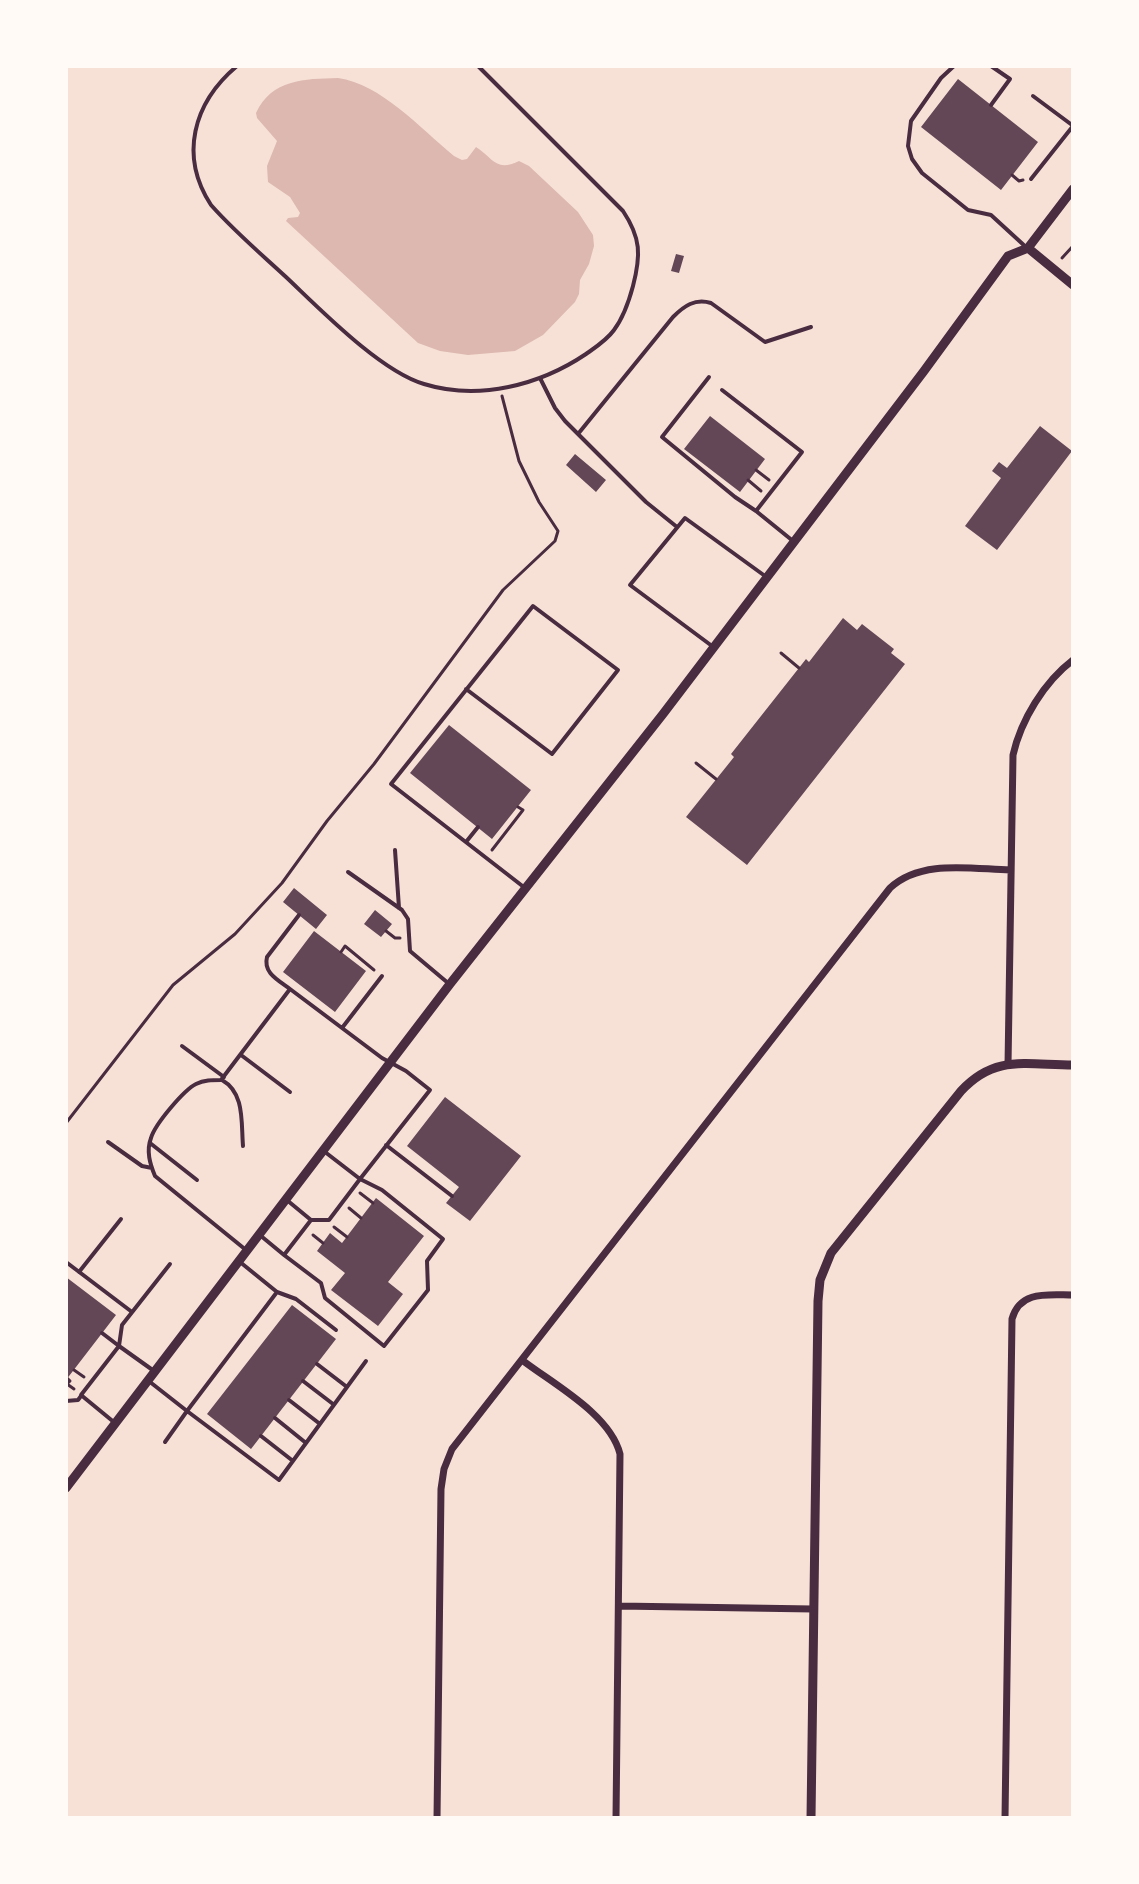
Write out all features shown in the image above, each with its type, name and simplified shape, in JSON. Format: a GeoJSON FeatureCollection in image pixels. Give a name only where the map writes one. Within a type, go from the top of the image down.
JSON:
{"type":"FeatureCollection","features":[{"type":"Feature","properties":{"kind":"street"},"geometry":{"type":"LineString","coordinates":[[66,1488],[450,984],[714,647],[1008,256],[1028,248],[1073,189]]}},
{"type":"Feature","properties":{"kind":"street"},"geometry":{"type":"LineString","coordinates":[[1028,248],[1073,285]]}},
{"type":"Feature","properties":{"kind":"street"},"geometry":{"type":"LineString","coordinates":[[1008,1065],[1012,767],[1019,732],[1033,707],[1073,660]]}},
{"type":"Feature","properties":{"kind":"street"},"geometry":{"type":"LineString","coordinates":[[437,1818],[442,1478],[448,1457],[457,1442],[890,888],[907,875],[925,869],[1010,870]]}},
{"type":"Feature","properties":{"kind":"street"},"geometry":{"type":"LineString","coordinates":[[811,1818],[818,1301],[823,1271],[831,1253],[961,1091],[988,1068],[1073,1065]]}},
{"type":"Feature","properties":{"kind":"street"},"geometry":{"type":"LineString","coordinates":[[1005,1818],[1011,1324],[1015,1309],[1025,1299],[1038,1295],[1073,1295]]}},
{"type":"Feature","properties":{"kind":"street"},"geometry":{"type":"LineString","coordinates":[[522,1360],[600,1420],[615,1439],[621,1472],[616,1818]]}},
{"type":"Feature","properties":{"kind":"street"},"geometry":{"type":"LineString","coordinates":[[619,1606],[813,1609]]}},
{"type":"Feature","properties":{"kind":"lane"},"geometry":{"type":"LineString","coordinates":[[237,66],[216,87],[193,132],[194,166],[203,194],[211,205],[315,304],[399,374],[442,389],[501,389],[540,378],[578,359],[614,330],[627,306],[638,258],[636,233],[623,211],[478,66]]}},
{"type":"Feature","properties":{"kind":"lane"},"geometry":{"type":"LineString","coordinates":[[954,66],[941,78],[911,121],[908,146],[912,159],[922,173],[968,210],[991,215],[1028,248]]}},
{"type":"Feature","properties":{"kind":"lane"},"geometry":{"type":"LineString","coordinates":[[991,66],[1010,79],[991,105]]}},
{"type":"Feature","properties":{"kind":"lane"},"geometry":{"type":"LineString","coordinates":[[1031,179],[1073,126],[1033,96]]}},
{"type":"Feature","properties":{"kind":"lane"},"geometry":{"type":"LineString","coordinates":[[578,434],[673,317],[689,304],[698,301],[711,303],[765,342],[811,327]]}},
{"type":"Feature","properties":{"kind":"lane"},"geometry":{"type":"LineString","coordinates":[[709,377],[662,437],[793,541]]}},
{"type":"Feature","properties":{"kind":"lane"},"geometry":{"type":"LineString","coordinates":[[540,378],[555,408],[578,434],[646,502],[677,527]]}},
{"type":"Feature","properties":{"kind":"lane"},"geometry":{"type":"LineString","coordinates":[[722,390],[802,452],[756,511]]}},
{"type":"Feature","properties":{"kind":"lane"},"geometry":{"type":"LineString","coordinates":[[714,647],[630,585],[685,518],[767,577]]}},
{"type":"Feature","properties":{"kind":"lane"},"geometry":{"type":"LineString","coordinates":[[466,689],[552,754],[618,670],[533,606],[466,689],[391,784],[527,889]]}},
{"type":"Feature","properties":{"kind":"lane"},"geometry":{"type":"LineString","coordinates":[[466,842],[478,827]]}},
{"type":"Feature","properties":{"kind":"lane"},"geometry":{"type":"LineString","coordinates":[[395,850],[399,908]]}},
{"type":"Feature","properties":{"kind":"lane"},"geometry":{"type":"LineString","coordinates":[[348,872],[399,908],[408,919],[408,938],[413,955],[450,984]]}},
{"type":"Feature","properties":{"kind":"lane"},"geometry":{"type":"LineString","coordinates":[[286,1200],[311,1220],[329,1220],[430,1090],[267,970],[267,957],[299,915]]}},
{"type":"Feature","properties":{"kind":"lane"},"geometry":{"type":"LineString","coordinates":[[342,1028],[382,976]]}},
{"type":"Feature","properties":{"kind":"lane"},"geometry":{"type":"LineString","coordinates":[[246,1250],[163,1184],[152,1168],[150,1143],[156,1127],[189,1088],[200,1082],[223,1078],[290,989]]}},
{"type":"Feature","properties":{"kind":"lane"},"geometry":{"type":"LineString","coordinates":[[182,1046],[235,1090],[239,1099],[243,1146]]}},
{"type":"Feature","properties":{"kind":"lane"},"geometry":{"type":"LineString","coordinates":[[240,1055],[290,1092]]}},
{"type":"Feature","properties":{"kind":"lane"},"geometry":{"type":"LineString","coordinates":[[108,1142],[142,1166],[152,1168]]}},
{"type":"Feature","properties":{"kind":"lane"},"geometry":{"type":"LineString","coordinates":[[150,1143],[197,1180]]}},
{"type":"Feature","properties":{"kind":"lane"},"geometry":{"type":"LineString","coordinates":[[386,1145],[452,1196]]}},
{"type":"Feature","properties":{"kind":"lane"},"geometry":{"type":"LineString","coordinates":[[258,1235],[321,1283],[325,1298],[384,1346],[428,1290],[427,1261],[443,1239],[382,1190],[360,1179],[323,1151]]}},
{"type":"Feature","properties":{"kind":"lane"},"geometry":{"type":"LineString","coordinates":[[79,1272],[121,1219]]}},
{"type":"Feature","properties":{"kind":"lane"},"geometry":{"type":"LineString","coordinates":[[284,1255],[311,1220]]}},
{"type":"Feature","properties":{"kind":"lane"},"geometry":{"type":"LineString","coordinates":[[238,1260],[277,1292],[296,1299],[336,1330]]}},
{"type":"Feature","properties":{"kind":"lane"},"geometry":{"type":"LineString","coordinates":[[66,1401],[78,1400],[119,1346],[122,1325],[170,1264]]}},
{"type":"Feature","properties":{"kind":"lane"},"geometry":{"type":"LineString","coordinates":[[67,1265],[132,1312]]}},
{"type":"Feature","properties":{"kind":"lane"},"geometry":{"type":"LineString","coordinates":[[165,1442],[277,1292]]}},
{"type":"Feature","properties":{"kind":"lane"},"geometry":{"type":"LineString","coordinates":[[102,1333],[187,1411],[279,1480],[366,1361]]}},
{"type":"Feature","properties":{"kind":"lane"},"geometry":{"type":"LineString","coordinates":[[317,1364],[347,1387]]}},
{"type":"Feature","properties":{"kind":"lane"},"geometry":{"type":"LineString","coordinates":[[303,1381],[334,1405]]}},
{"type":"Feature","properties":{"kind":"lane"},"geometry":{"type":"LineString","coordinates":[[81,1395],[115,1423]]}},
{"type":"Feature","properties":{"kind":"lane"},"geometry":{"type":"LineString","coordinates":[[289,1400],[320,1424]]}},
{"type":"Feature","properties":{"kind":"lane"},"geometry":{"type":"LineString","coordinates":[[275,1418],[306,1443]]}},
{"type":"Feature","properties":{"kind":"lane"},"geometry":{"type":"LineString","coordinates":[[261,1436],[293,1461]]}},
{"type":"Feature","properties":{"kind":"path"},"geometry":{"type":"LineString","coordinates":[[1068,252],[1073,246]]}},
{"type":"Feature","properties":{"kind":"path"},"geometry":{"type":"LineString","coordinates":[[66,1123],[173,985],[235,934],[282,883],[503,590],[555,541],[558,531],[539,502],[519,461],[510,435],[501,389]]}},
{"type":"Feature","properties":{"kind":"path"},"geometry":{"type":"LineString","coordinates":[[756,470],[775,486]]}},
{"type":"Feature","properties":{"kind":"path"},"geometry":{"type":"LineString","coordinates":[[748,480],[767,496]]}},
{"type":"Feature","properties":{"kind":"path"},"geometry":{"type":"LineString","coordinates":[[781,653],[799,668]]}},
{"type":"Feature","properties":{"kind":"path"},"geometry":{"type":"LineString","coordinates":[[696,763],[716,779]]}},
{"type":"Feature","properties":{"kind":"path"},"geometry":{"type":"LineString","coordinates":[[486,858],[523,810],[518,807]]}},
{"type":"Feature","properties":{"kind":"path"},"geometry":{"type":"LineString","coordinates":[[386,931],[395,938],[408,938]]}},
{"type":"Feature","properties":{"kind":"path"},"geometry":{"type":"LineString","coordinates":[[341,952],[345,946],[373,969]]}},
{"type":"Feature","properties":{"kind":"path"},"geometry":{"type":"LineString","coordinates":[[353,1188],[373,1203]]}},
{"type":"Feature","properties":{"kind":"path"},"geometry":{"type":"LineString","coordinates":[[342,1203],[361,1218]]}},
{"type":"Feature","properties":{"kind":"path"},"geometry":{"type":"LineString","coordinates":[[329,1220],[347,1237]]}},
{"type":"Feature","properties":{"kind":"shaded area"},"geometry":{"type":"Polygon","coordinates":[[[338,78],[354,82],[385,98],[462,160],[467,159],[476,147],[500,165],[519,161],[529,166],[578,212],[593,235],[594,246],[589,264],[580,280],[575,302],[543,335],[515,351],[468,355],[440,351],[418,343],[286,221],[298,217],[300,213],[290,197],[268,182],[267,166],[277,141],[256,113],[271,93],[280,87],[313,79],[338,78]]]}},
{"type":"Feature","properties":{"kind":"building"},"geometry":{"type":"Polygon","coordinates":[[[958,79],[1038,142],[1001,190],[921,127],[958,79]]]}},
{"type":"Feature","properties":{"kind":"building"},"geometry":{"type":"Polygon","coordinates":[[[676,254],[684,256],[679,273],[671,271],[676,254]]]}},
{"type":"Feature","properties":{"kind":"building"},"geometry":{"type":"Polygon","coordinates":[[[710,416],[765,459],[740,492],[684,449],[710,416]]]}},
{"type":"Feature","properties":{"kind":"building"},"geometry":{"type":"Polygon","coordinates":[[[1040,426],[1072,451],[997,550],[965,526],[1001,478],[992,471],[999,462],[1007,468],[1040,426]]]}},
{"type":"Feature","properties":{"kind":"building"},"geometry":{"type":"Polygon","coordinates":[[[575,454],[606,480],[596,492],[566,465],[575,454]]]}},
{"type":"Feature","properties":{"kind":"building"},"geometry":{"type":"Polygon","coordinates":[[[843,618],[857,630],[862,624],[894,649],[891,653],[905,664],[747,865],[686,817],[734,757],[731,754],[806,659],[809,662],[843,618]]]}},
{"type":"Feature","properties":{"kind":"building"},"geometry":{"type":"Polygon","coordinates":[[[449,725],[531,790],[492,839],[410,773],[449,725]]]}},
{"type":"Feature","properties":{"kind":"building"},"geometry":{"type":"Polygon","coordinates":[[[294,888],[327,915],[316,929],[283,902],[294,888]]]}},
{"type":"Feature","properties":{"kind":"building"},"geometry":{"type":"Polygon","coordinates":[[[375,910],[392,924],[381,937],[364,924],[375,910]]]}},
{"type":"Feature","properties":{"kind":"building"},"geometry":{"type":"Polygon","coordinates":[[[314,931],[366,971],[335,1012],[283,972],[314,931]]]}},
{"type":"Feature","properties":{"kind":"building"},"geometry":{"type":"Polygon","coordinates":[[[445,1097],[521,1156],[470,1221],[446,1203],[459,1187],[407,1146],[445,1097]]]}},
{"type":"Feature","properties":{"kind":"building"},"geometry":{"type":"Polygon","coordinates":[[[376,1198],[424,1236],[388,1282],[403,1294],[378,1326],[331,1290],[345,1273],[317,1251],[330,1233],[342,1243],[376,1198]]]}},
{"type":"Feature","properties":{"kind":"building"},"geometry":{"type":"Polygon","coordinates":[[[66,1277],[116,1315],[66,1380],[66,1277]]]}},
{"type":"Feature","properties":{"kind":"building"},"geometry":{"type":"Polygon","coordinates":[[[292,1305],[336,1339],[251,1449],[207,1414],[292,1305]]]}}]}
